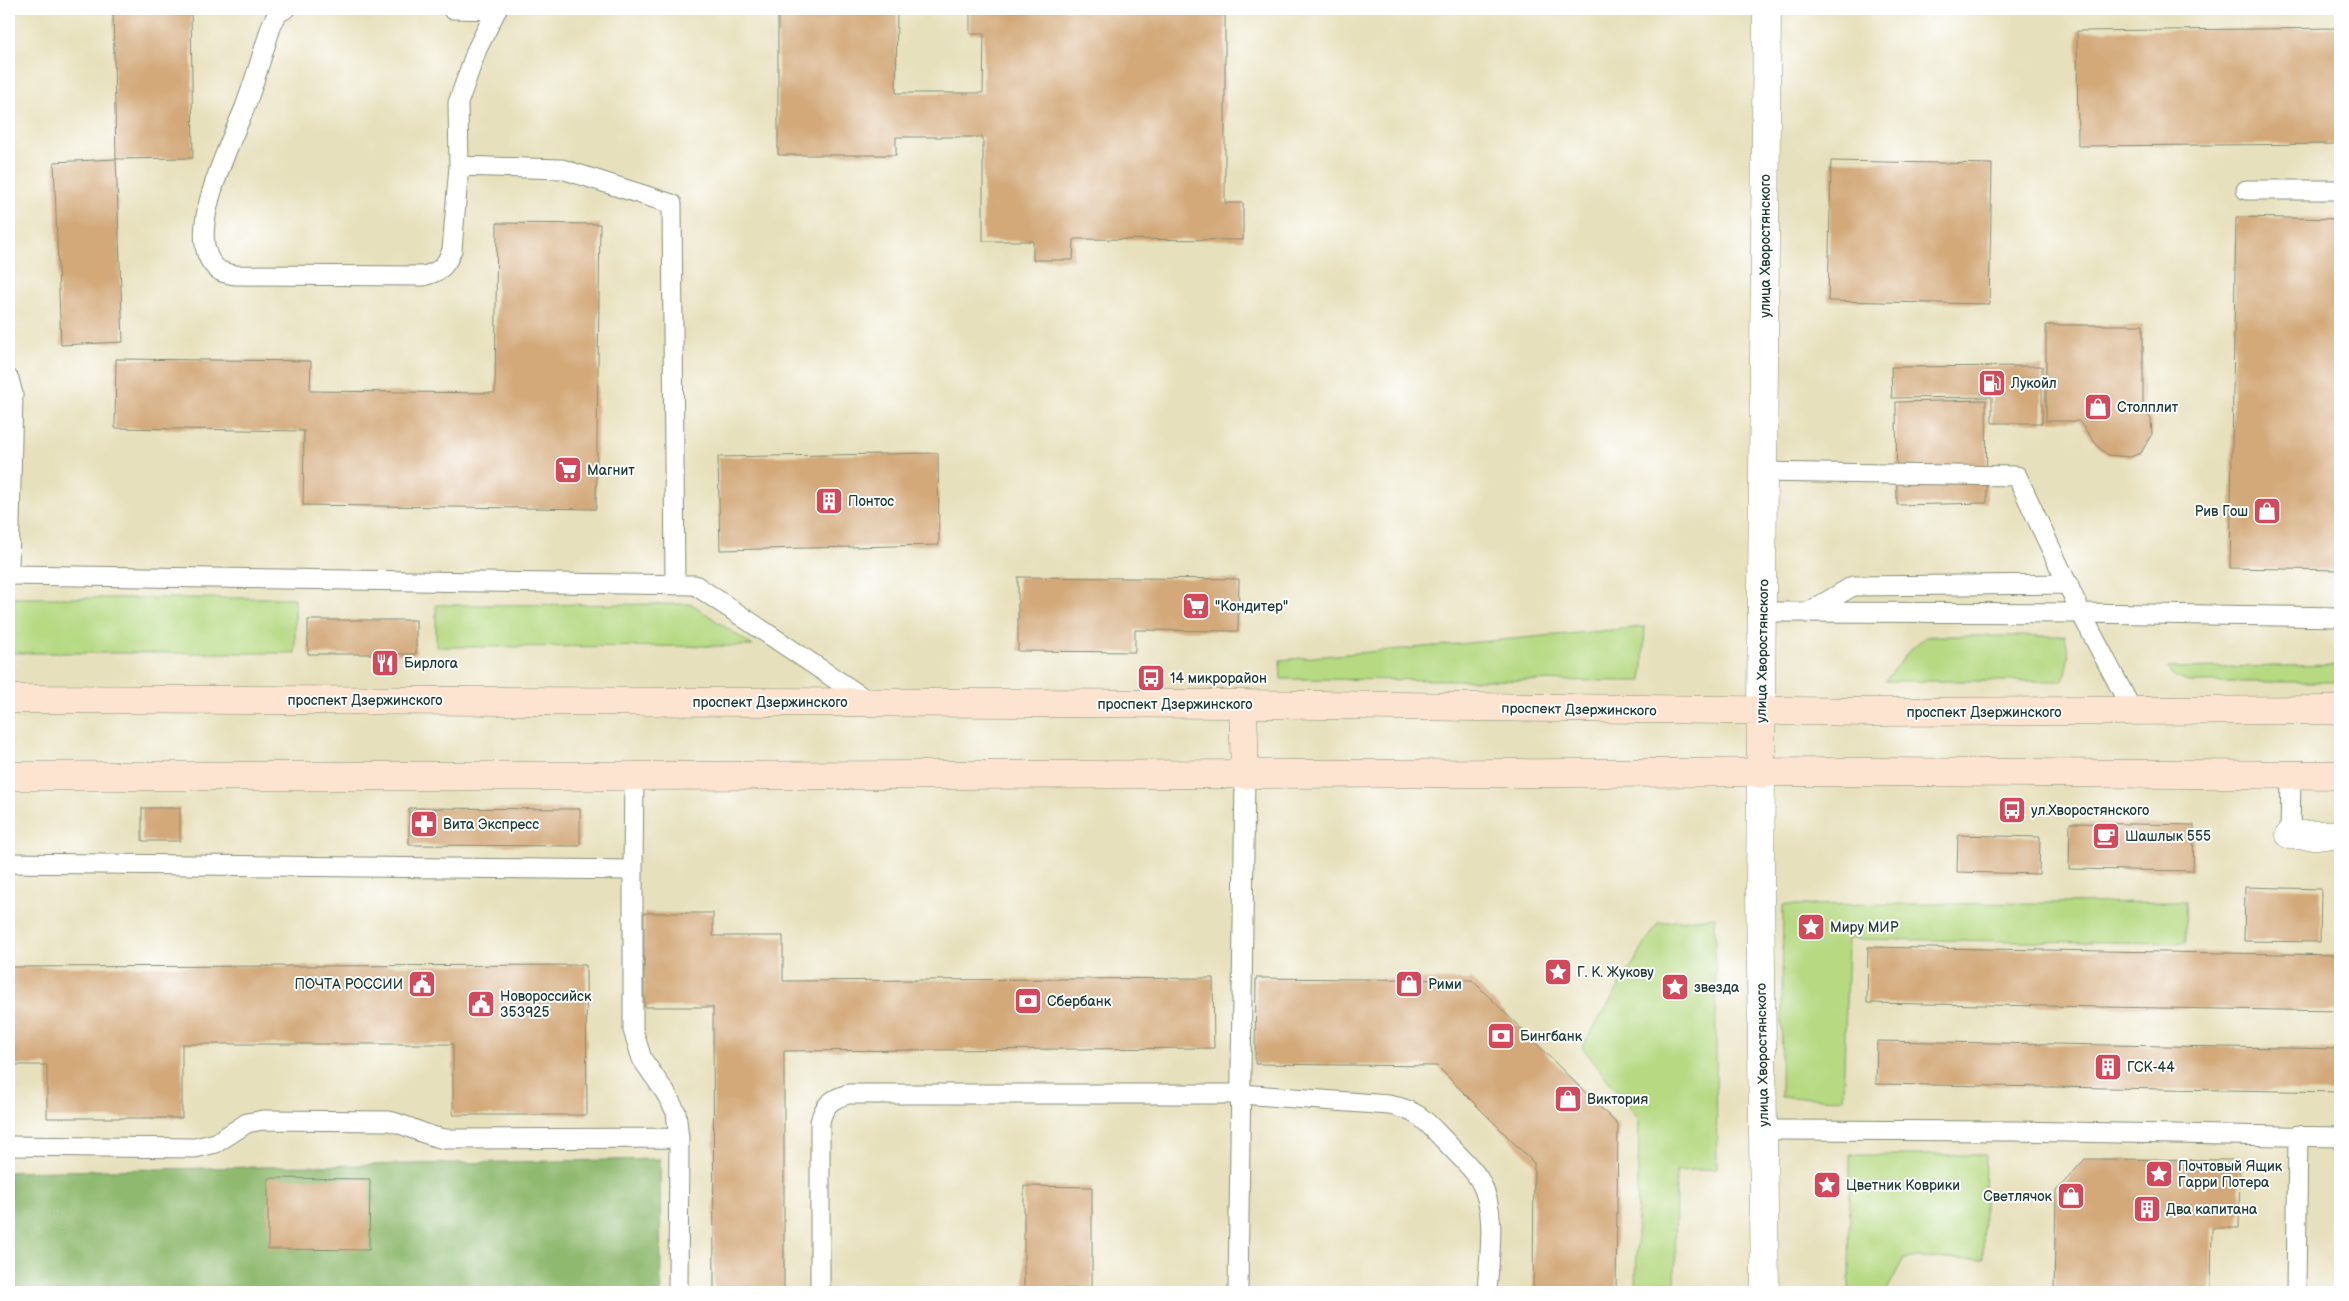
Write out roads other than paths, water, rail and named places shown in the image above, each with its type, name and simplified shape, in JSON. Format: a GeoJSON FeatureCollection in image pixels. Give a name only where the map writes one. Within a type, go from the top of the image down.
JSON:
{"type":"FeatureCollection","features":[{"type":"Feature","properties":{"kind":"street","name":"улица Хворостянского"},"geometry":{"type":"LineString","coordinates":[[1765,1292],[1760,890],[1767,9]]}},
{"type":"Feature","properties":{"kind":"street","name":"проспект Дзержинского"},"geometry":{"type":"LineString","coordinates":[[9,699],[1243,704],[1761,711],[2133,712],[2340,710]]}},
{"type":"Feature","properties":{"kind":"street"},"geometry":{"type":"LineString","coordinates":[[1243,704],[1245,775]]}},
{"type":"Feature","properties":{"kind":"street"},"geometry":{"type":"LineString","coordinates":[[9,776],[1761,774],[1884,772],[2340,775]]}},
{"type":"Feature","properties":{"kind":"street"},"geometry":{"type":"LineString","coordinates":[[2290,835],[2340,835]]}},
{"type":"Feature","properties":{"kind":"lane"},"geometry":{"type":"LineString","coordinates":[[285,9],[278,13],[272,24],[245,107],[220,164],[204,217],[206,248],[211,262],[221,271],[234,275],[423,276],[437,272],[447,263],[452,250],[459,166],[458,103],[477,49],[497,9],[452,9]]}},
{"type":"Feature","properties":{"kind":"lane"},"geometry":{"type":"LineString","coordinates":[[459,166],[562,169],[672,204],[675,585]]}},
{"type":"Feature","properties":{"kind":"lane"},"geometry":{"type":"LineString","coordinates":[[2246,190],[2340,190]]}},
{"type":"Feature","properties":{"kind":"lane"},"geometry":{"type":"LineString","coordinates":[[9,379],[13,394],[9,570]]}},
{"type":"Feature","properties":{"kind":"lane"},"geometry":{"type":"LineString","coordinates":[[1764,472],[2017,476],[2082,612],[2133,712]]}},
{"type":"Feature","properties":{"kind":"lane"},"geometry":{"type":"LineString","coordinates":[[9,576],[695,585],[871,702]]}},
{"type":"Feature","properties":{"kind":"lane"},"geometry":{"type":"LineString","coordinates":[[1808,613],[1853,586],[2069,584]]}},
{"type":"Feature","properties":{"kind":"lane"},"geometry":{"type":"LineString","coordinates":[[1762,612],[2082,612],[2340,617]]}},
{"type":"Feature","properties":{"kind":"lane"},"geometry":{"type":"LineString","coordinates":[[1238,1292],[1245,775]]}},
{"type":"Feature","properties":{"kind":"lane"},"geometry":{"type":"LineString","coordinates":[[2290,835],[2291,775]]}},
{"type":"Feature","properties":{"kind":"lane"},"geometry":{"type":"LineString","coordinates":[[634,776],[633,1030],[642,1059],[665,1092],[676,1112],[680,1138],[678,1292]]}},
{"type":"Feature","properties":{"kind":"lane"},"geometry":{"type":"LineString","coordinates":[[9,863],[633,870]]}},
{"type":"Feature","properties":{"kind":"lane"},"geometry":{"type":"LineString","coordinates":[[820,1292],[820,1122],[823,1108],[834,1098],[848,1094],[1241,1094],[1389,1105],[1406,1108],[1422,1116],[1477,1177],[1484,1189],[1490,1217],[1487,1292]]}},
{"type":"Feature","properties":{"kind":"lane"},"geometry":{"type":"LineString","coordinates":[[9,1146],[195,1148],[216,1142],[247,1123],[263,1120],[389,1121],[405,1125],[429,1136],[445,1139],[680,1138]]}},
{"type":"Feature","properties":{"kind":"lane"},"geometry":{"type":"LineString","coordinates":[[1763,1130],[2340,1136]]}},
{"type":"Feature","properties":{"kind":"lane"},"geometry":{"type":"LineString","coordinates":[[2296,1292],[2298,1135]]}},
{"type":"Feature","properties":{"kind":"place","name":"Лукойл"},"geometry":{"type":"Point","coordinates":[1992,383]}},
{"type":"Feature","properties":{"kind":"place","name":"Столплит"},"geometry":{"type":"Point","coordinates":[2098,407]}},
{"type":"Feature","properties":{"kind":"place","name":"Магнит"},"geometry":{"type":"Point","coordinates":[568,470]}},
{"type":"Feature","properties":{"kind":"place","name":"Понтос"},"geometry":{"type":"Point","coordinates":[829,501]}},
{"type":"Feature","properties":{"kind":"place","name":"Рив Гош"},"geometry":{"type":"Point","coordinates":[2267,511]}},
{"type":"Feature","properties":{"kind":"place","name":"\"Кондитер\""},"geometry":{"type":"Point","coordinates":[1196,606]}},
{"type":"Feature","properties":{"kind":"place","name":"Бирлога"},"geometry":{"type":"Point","coordinates":[385,663]}},
{"type":"Feature","properties":{"kind":"place","name":"14 микрорайон"},"geometry":{"type":"Point","coordinates":[1151,678]}},
{"type":"Feature","properties":{"kind":"place","name":"ул.Хворостянского"},"geometry":{"type":"Point","coordinates":[2012,810]}},
{"type":"Feature","properties":{"kind":"place","name":"Вита Экспресс"},"geometry":{"type":"Point","coordinates":[424,824]}},
{"type":"Feature","properties":{"kind":"place","name":"Шашлык 555"},"geometry":{"type":"Point","coordinates":[2106,836]}},
{"type":"Feature","properties":{"kind":"place","name":"Миру МИР"},"geometry":{"type":"Point","coordinates":[1811,927]}},
{"type":"Feature","properties":{"kind":"place","name":"Г. К. Жукову"},"geometry":{"type":"Point","coordinates":[1558,972]}},
{"type":"Feature","properties":{"kind":"place","name":"ПОЧТА РОССИИ"},"geometry":{"type":"Point","coordinates":[422,984]}},
{"type":"Feature","properties":{"kind":"place","name":"Рими"},"geometry":{"type":"Point","coordinates":[1409,984]}},
{"type":"Feature","properties":{"kind":"place","name":"звезда"},"geometry":{"type":"Point","coordinates":[1675,987]}},
{"type":"Feature","properties":{"kind":"place","name":"Сбербанк"},"geometry":{"type":"Point","coordinates":[1028,1001]}},
{"type":"Feature","properties":{"kind":"place","name":"Новороссийск 353925"},"geometry":{"type":"Point","coordinates":[481,1004]}},
{"type":"Feature","properties":{"kind":"place","name":"Бингбанк"},"geometry":{"type":"Point","coordinates":[1501,1036]}},
{"type":"Feature","properties":{"kind":"place","name":"ГСК-44"},"geometry":{"type":"Point","coordinates":[2108,1067]}},
{"type":"Feature","properties":{"kind":"place","name":"Виктория"},"geometry":{"type":"Point","coordinates":[1568,1099]}},
{"type":"Feature","properties":{"kind":"place","name":"Почтовый Ящик Гарри Потера"},"geometry":{"type":"Point","coordinates":[2159,1174]}},
{"type":"Feature","properties":{"kind":"place","name":"Цветник Коврики"},"geometry":{"type":"Point","coordinates":[1827,1185]}},
{"type":"Feature","properties":{"kind":"place","name":"Светлячок"},"geometry":{"type":"Point","coordinates":[2071,1196]}},
{"type":"Feature","properties":{"kind":"place","name":"Два капитана"},"geometry":{"type":"Point","coordinates":[2147,1209]}}]}
